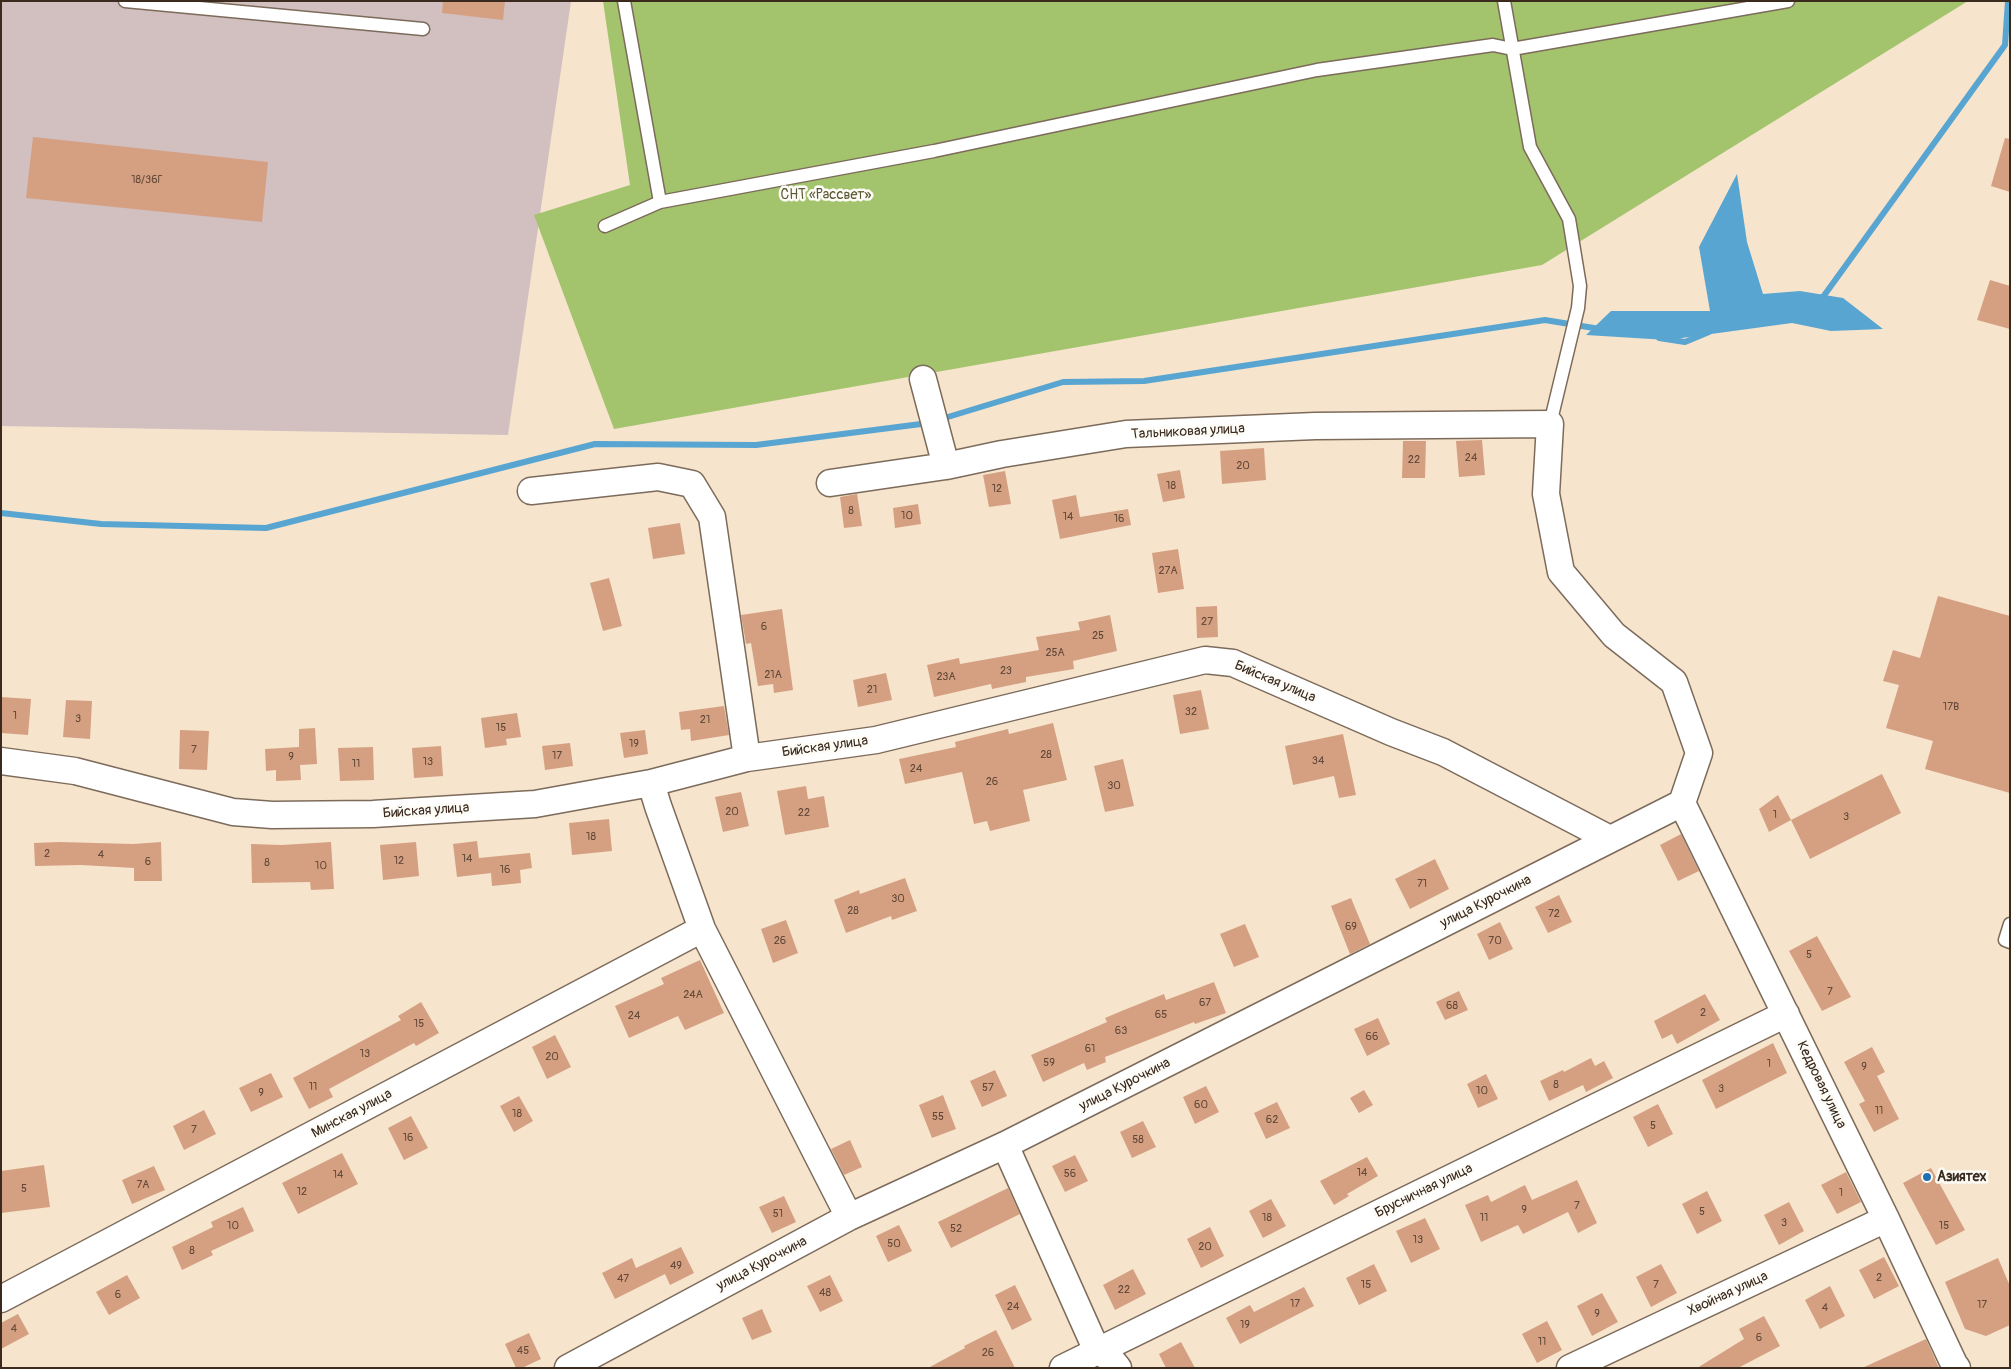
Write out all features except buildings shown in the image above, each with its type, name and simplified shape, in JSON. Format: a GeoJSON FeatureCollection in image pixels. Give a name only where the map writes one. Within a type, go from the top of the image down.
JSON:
{"type":"FeatureCollection","features":[{"type":"Feature","properties":{"kind":"street"},"geometry":{"type":"LineString","coordinates":[[923,379],[946,466]]}},
{"type":"Feature","properties":{"kind":"street","name":"Тальниковая улица"},"geometry":{"type":"LineString","coordinates":[[830,483],[946,466],[1002,454],[1126,434],[1315,426],[1550,424]]}},
{"type":"Feature","properties":{"kind":"street"},"geometry":{"type":"LineString","coordinates":[[1550,424],[1546,494],[1561,572],[1614,635],[1674,682],[1699,753],[1682,803]]}},
{"type":"Feature","properties":{"kind":"street"},"geometry":{"type":"LineString","coordinates":[[531,491],[658,477],[692,484],[712,517],[747,758]]}},
{"type":"Feature","properties":{"kind":"street","name":"Бийская улица"},"geometry":{"type":"LineString","coordinates":[[1,761],[75,771],[234,812],[272,815],[372,814],[536,804],[651,783],[747,758],[876,740],[1205,660],[1233,663],[1391,732],[1443,752],[1610,839]]}},
{"type":"Feature","properties":{"kind":"street"},"geometry":{"type":"LineString","coordinates":[[651,783],[702,929],[849,1217]]}},
{"type":"Feature","properties":{"kind":"street","name":"улица Курочкина"},"geometry":{"type":"LineString","coordinates":[[568,1368],[849,1217],[1005,1145],[1682,803]]}},
{"type":"Feature","properties":{"kind":"street","name":"Кедровая улица"},"geometry":{"type":"LineString","coordinates":[[1682,803],[1957,1368]]}},
{"type":"Feature","properties":{"kind":"street","name":"Минская улица"},"geometry":{"type":"LineString","coordinates":[[1,1299],[702,929]]}},
{"type":"Feature","properties":{"kind":"street","name":"Брусничная улица"},"geometry":{"type":"LineString","coordinates":[[1063,1368],[1786,1014]]}},
{"type":"Feature","properties":{"kind":"street"},"geometry":{"type":"LineString","coordinates":[[1005,1145],[1097,1350],[1109,1356],[1118,1368]]}},
{"type":"Feature","properties":{"kind":"street","name":"Хвойная улица"},"geometry":{"type":"LineString","coordinates":[[1570,1368],[1886,1219]]}},
{"type":"Feature","properties":{"kind":"lane"},"geometry":{"type":"LineString","coordinates":[[125,1],[423,29]]}},
{"type":"Feature","properties":{"kind":"lane"},"geometry":{"type":"LineString","coordinates":[[624,1],[660,202]]}},
{"type":"Feature","properties":{"kind":"lane"},"geometry":{"type":"LineString","coordinates":[[1504,1],[1530,147],[1568,219],[1580,286],[1578,308],[1550,424]]}},
{"type":"Feature","properties":{"kind":"lane"},"geometry":{"type":"LineString","coordinates":[[605,226],[660,202],[934,151],[1317,70],[1493,45],[1512,48],[1788,1]]}},
{"type":"Feature","properties":{"kind":"lane"},"geometry":{"type":"LineString","coordinates":[[2010,924],[2005,940],[2010,942]]}},
{"type":"Feature","properties":{"kind":"shaded area"},"geometry":{"type":"Polygon","coordinates":[[[1,1],[571,1],[508,435],[1,426],[1,1]]]}},
{"type":"Feature","properties":{"kind":"green space","name":"СНТ «Рассвет»"},"geometry":{"type":"Polygon","coordinates":[[[603,1],[1968,1],[1542,265],[614,429],[534,215],[630,185],[603,1]]]}},
{"type":"Feature","properties":{"kind":"water"},"geometry":{"type":"Polygon","coordinates":[[[1737,174],[1747,242],[1763,294],[1800,291],[1843,298],[1883,329],[1831,331],[1792,323],[1667,340],[1586,335],[1611,311],[1710,311],[1699,247],[1737,174]]]}},
{"type":"Feature","properties":{"kind":"waterway"},"geometry":{"type":"LineString","coordinates":[[1819,298],[1823,297],[2005,45],[2008,1]]}},
{"type":"Feature","properties":{"kind":"waterway"},"geometry":{"type":"LineString","coordinates":[[938,420],[1063,382],[1144,381],[1545,320],[1600,329]]}},
{"type":"Feature","properties":{"kind":"waterway"},"geometry":{"type":"LineString","coordinates":[[1659,338],[1685,342],[1709,332]]}},
{"type":"Feature","properties":{"kind":"waterway"},"geometry":{"type":"LineString","coordinates":[[1,513],[101,524],[266,528],[595,444],[756,445],[929,423]]}},
{"type":"Feature","properties":{"kind":"place","name":"Азиятех"},"geometry":{"type":"Point","coordinates":[1927,1177]}}]}
